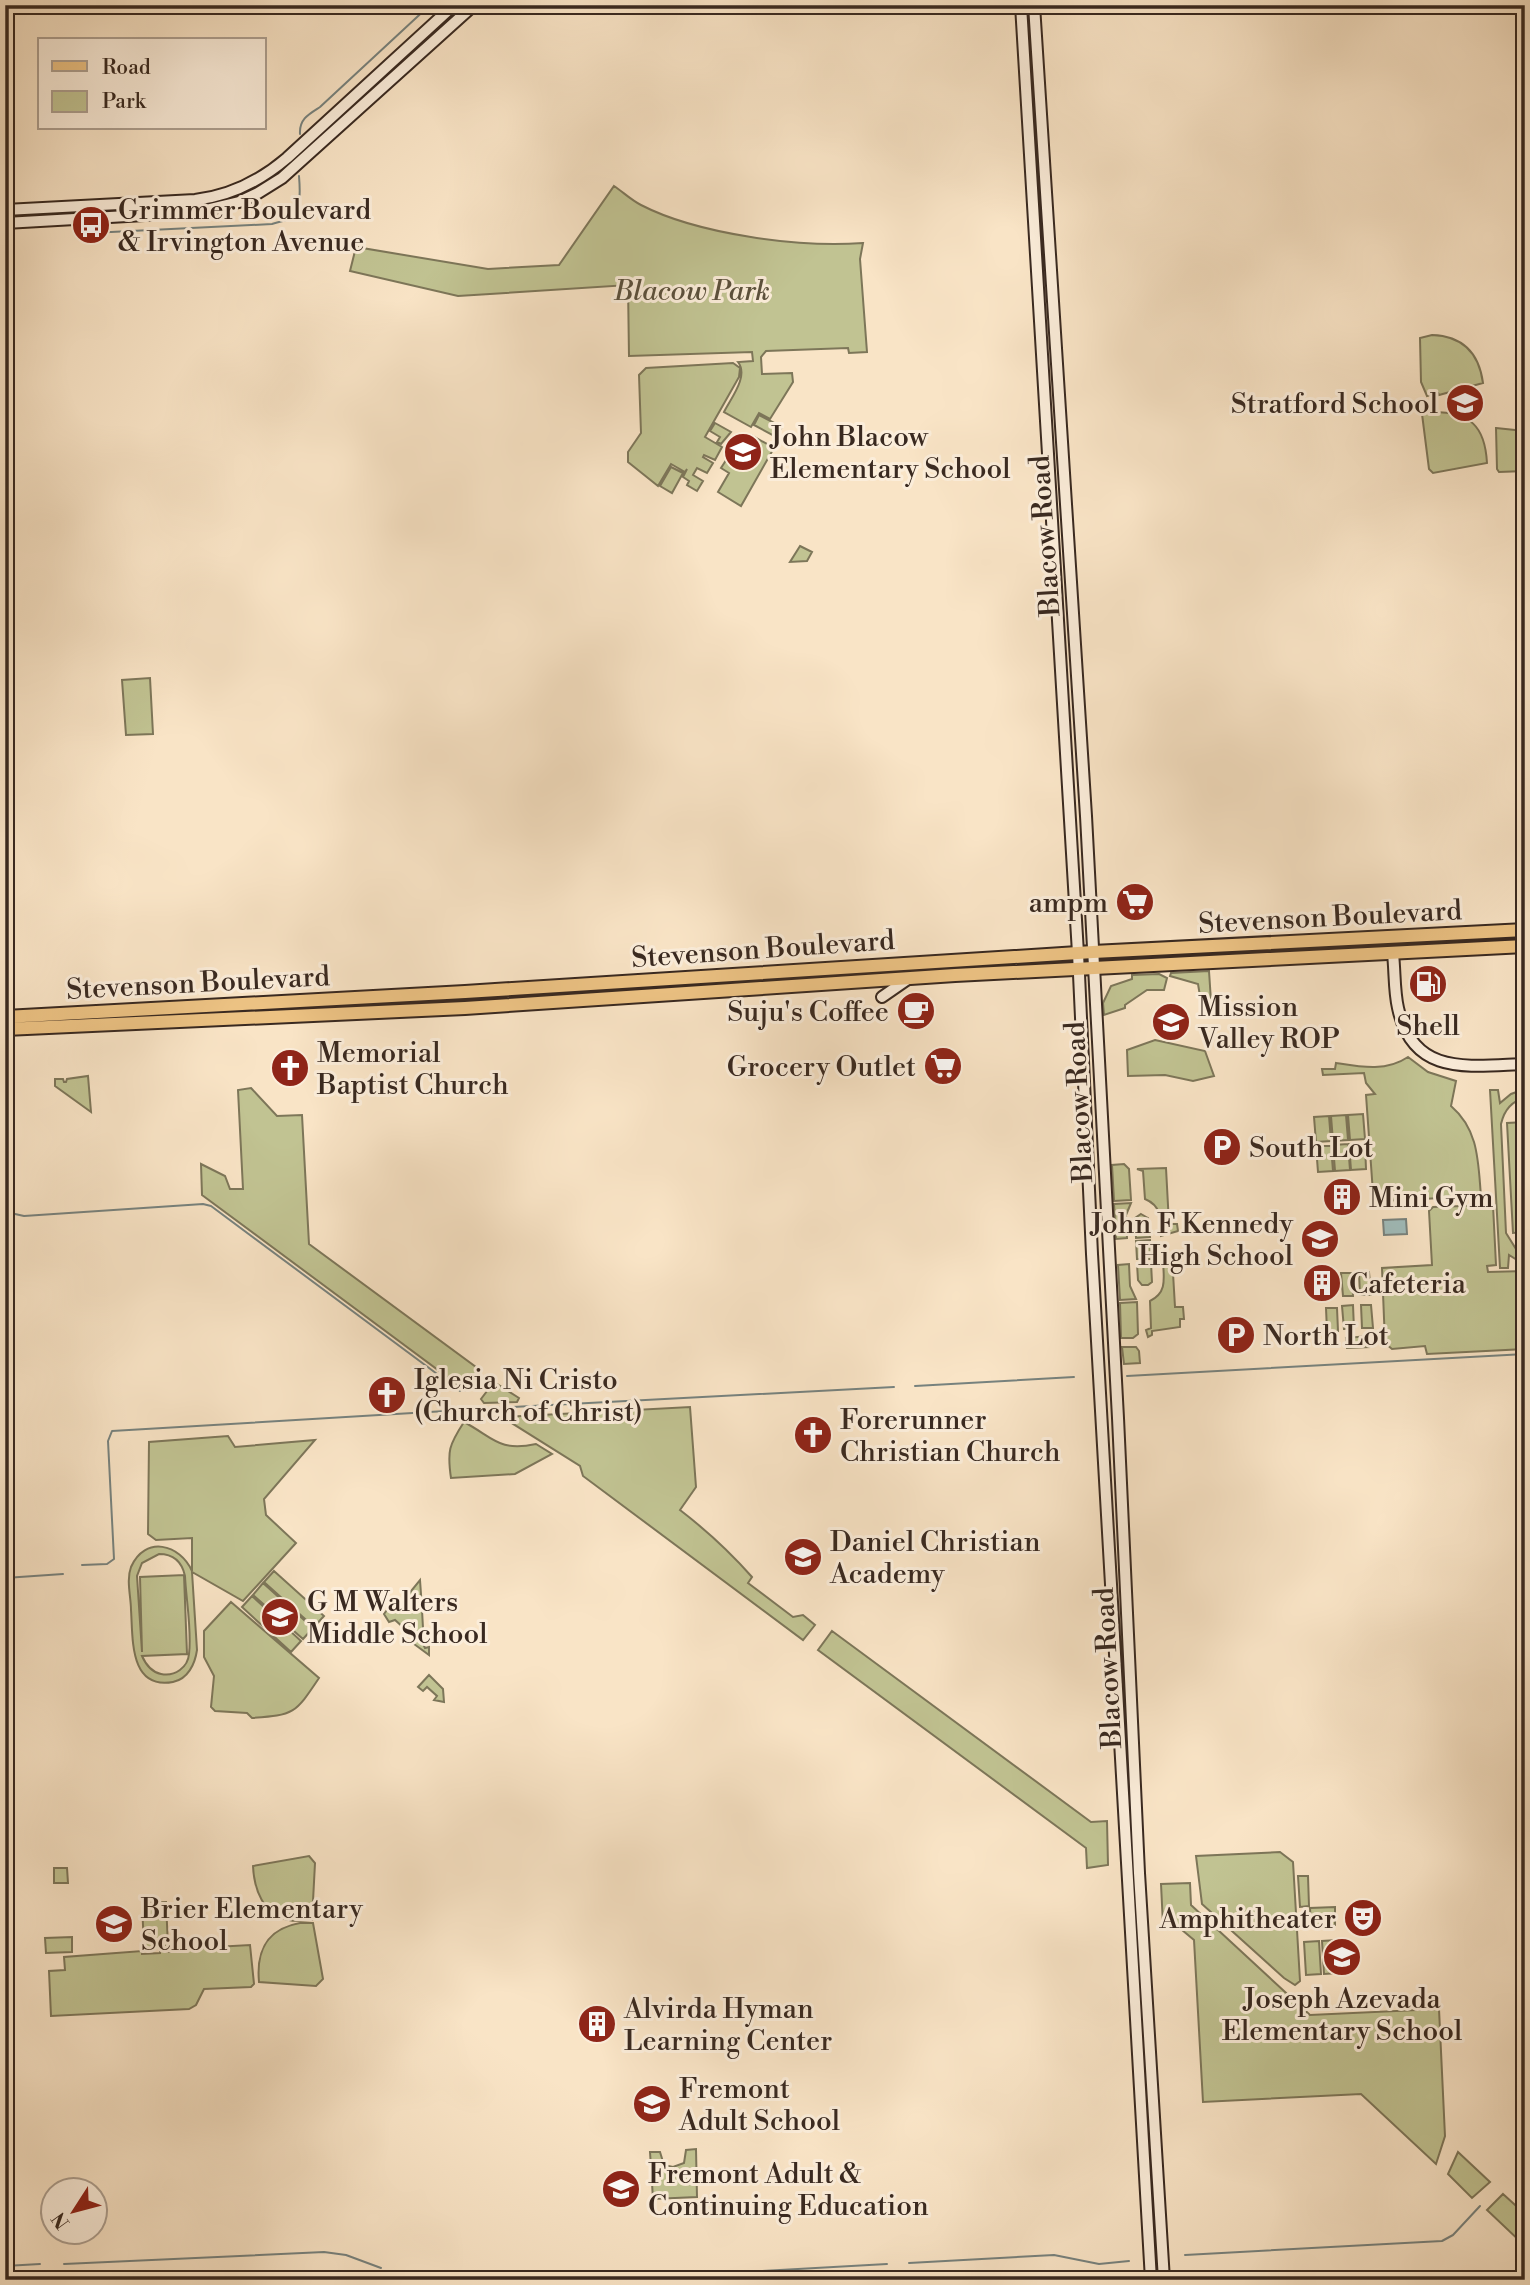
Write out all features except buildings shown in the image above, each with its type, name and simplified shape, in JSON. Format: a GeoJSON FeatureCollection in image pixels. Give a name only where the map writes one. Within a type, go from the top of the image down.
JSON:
{"type":"FeatureCollection","features":[{"type":"Feature","properties":{"kind":"main road"},"geometry":{"type":"LineString","coordinates":[[5,210],[188,201],[216,197],[244,187],[287,158],[454,5]]}},
{"type":"Feature","properties":{"kind":"main road"},"geometry":{"type":"LineString","coordinates":[[5,223],[197,212],[252,196],[288,173],[474,5]]}},
{"type":"Feature","properties":{"kind":"main road","name":"Blacow Road"},"geometry":{"type":"LineString","coordinates":[[1021,5],[1079,969],[1095,1309],[1151,2280]]}},
{"type":"Feature","properties":{"kind":"main road","name":"Blacow Road"},"geometry":{"type":"LineString","coordinates":[[1034,5],[1094,968],[1139,1873],[1164,2280]]}},
{"type":"Feature","properties":{"kind":"main road","name":"Stevenson Boulevard"},"geometry":{"type":"LineString","coordinates":[[5,1017],[464,992],[1093,952],[1525,930]]}},
{"type":"Feature","properties":{"kind":"main road","name":"Stevenson Boulevard"},"geometry":{"type":"LineString","coordinates":[[5,1029],[465,1008],[1094,968],[1525,946]]}},
{"type":"Feature","properties":{"kind":"main road"},"geometry":{"type":"LineString","coordinates":[[1393,954],[1397,1007],[1406,1032],[1419,1050],[1436,1061],[1457,1067],[1525,1064]]}},
{"type":"Feature","properties":{"kind":"main road"},"geometry":{"type":"LineString","coordinates":[[882,997],[908,979]]}},
{"type":"Feature","properties":{"kind":"main road"},"geometry":{"type":"LineString","coordinates":[[1084,1083],[1093,1097],[1095,1120],[1103,1137]]}},
{"type":"Feature","properties":{"kind":"green space","name":"Blacow Park"},"geometry":{"type":"Polygon","coordinates":[[[614,186],[637,203],[664,215],[719,231],[780,241],[863,243],[860,259],[867,352],[849,353],[848,348],[766,351],[761,357],[762,374],[792,373],[793,382],[770,419],[759,413],[751,427],[724,412],[740,380],[741,368],[738,362],[753,361],[752,352],[629,356],[628,285],[458,296],[350,271],[356,247],[488,269],[559,265],[614,186]]]}},
{"type":"Feature","properties":{"kind":"green space"},"geometry":{"type":"Polygon","coordinates":[[[1432,335],[1452,339],[1468,348],[1478,363],[1483,383],[1427,396],[1421,382],[1420,338],[1432,335]]]}},
{"type":"Feature","properties":{"kind":"green space"},"geometry":{"type":"Polygon","coordinates":[[[733,363],[740,368],[739,377],[705,437],[722,447],[715,460],[704,455],[703,457],[713,463],[707,473],[697,468],[693,475],[703,481],[697,491],[687,485],[689,481],[683,477],[687,469],[685,472],[671,464],[658,486],[628,462],[628,452],[641,433],[639,375],[646,368],[733,363]]]}},
{"type":"Feature","properties":{"kind":"green space"},"geometry":{"type":"Polygon","coordinates":[[[1433,412],[1457,415],[1473,424],[1483,439],[1487,463],[1433,473],[1429,469],[1422,414],[1433,412]]]}},
{"type":"Feature","properties":{"kind":"green space"},"geometry":{"type":"Polygon","coordinates":[[[759,415],[782,427],[776,437],[754,425],[759,415]]]}},
{"type":"Feature","properties":{"kind":"green space"},"geometry":{"type":"Polygon","coordinates":[[[715,423],[731,432],[721,444],[717,442],[720,437],[710,431],[715,423]]]}},
{"type":"Feature","properties":{"kind":"green space"},"geometry":{"type":"Polygon","coordinates":[[[1496,428],[1515,430],[1525,436],[1525,471],[1499,472],[1496,428]]]}},
{"type":"Feature","properties":{"kind":"green space"},"geometry":{"type":"Polygon","coordinates":[[[751,435],[774,448],[741,506],[718,492],[729,473],[721,468],[730,454],[735,457],[731,462],[735,464],[751,435]]]}},
{"type":"Feature","properties":{"kind":"green space"},"geometry":{"type":"Polygon","coordinates":[[[671,467],[683,473],[672,493],[660,486],[671,467]]]}},
{"type":"Feature","properties":{"kind":"green space"},"geometry":{"type":"Polygon","coordinates":[[[800,546],[812,552],[807,561],[790,562],[800,546]]]}},
{"type":"Feature","properties":{"kind":"green space"},"geometry":{"type":"Polygon","coordinates":[[[150,678],[153,734],[126,735],[122,680],[150,678]]]}},
{"type":"Feature","properties":{"kind":"green space"},"geometry":{"type":"Polygon","coordinates":[[[1209,971],[1211,1001],[1202,1008],[1198,984],[1170,976],[1171,973],[1209,971]]]}},
{"type":"Feature","properties":{"kind":"green space"},"geometry":{"type":"Polygon","coordinates":[[[1159,974],[1167,978],[1164,990],[1147,990],[1125,1005],[1125,1008],[1104,1015],[1103,1003],[1111,986],[1132,979],[1132,975],[1159,974]]]}},
{"type":"Feature","properties":{"kind":"green space"},"geometry":{"type":"Polygon","coordinates":[[[1155,1040],[1205,1051],[1214,1076],[1193,1081],[1165,1075],[1128,1076],[1127,1050],[1155,1040]]]}},
{"type":"Feature","properties":{"kind":"green space"},"geometry":{"type":"Polygon","coordinates":[[[1408,1057],[1428,1072],[1456,1081],[1451,1106],[1467,1125],[1472,1136],[1478,1159],[1481,1196],[1382,1201],[1373,1193],[1366,1095],[1375,1094],[1366,1083],[1364,1073],[1323,1075],[1322,1069],[1335,1069],[1336,1063],[1382,1067],[1408,1057]]]}},
{"type":"Feature","properties":{"kind":"green space"},"geometry":{"type":"Polygon","coordinates":[[[88,1076],[91,1112],[55,1086],[55,1079],[63,1079],[66,1082],[67,1079],[88,1076]]]}},
{"type":"Feature","properties":{"kind":"green space"},"geometry":{"type":"Polygon","coordinates":[[[251,1088],[277,1116],[302,1115],[309,1244],[480,1370],[465,1390],[202,1195],[201,1164],[225,1176],[230,1189],[243,1189],[238,1090],[251,1088]]]}},
{"type":"Feature","properties":{"kind":"green space"},"geometry":{"type":"Polygon","coordinates":[[[1525,1089],[1525,1098],[1509,1107],[1501,1124],[1506,1233],[1516,1249],[1525,1255],[1525,1265],[1509,1255],[1508,1268],[1500,1268],[1490,1090],[1498,1090],[1500,1103],[1511,1094],[1525,1089]]]}},
{"type":"Feature","properties":{"kind":"green space"},"geometry":{"type":"Polygon","coordinates":[[[1363,1114],[1365,1139],[1350,1140],[1348,1115],[1363,1114]]]}},
{"type":"Feature","properties":{"kind":"green space"},"geometry":{"type":"Polygon","coordinates":[[[1346,1115],[1348,1140],[1333,1141],[1331,1116],[1346,1115]]]}},
{"type":"Feature","properties":{"kind":"green space"},"geometry":{"type":"Polygon","coordinates":[[[1329,1116],[1331,1141],[1316,1142],[1314,1117],[1329,1116]]]}},
{"type":"Feature","properties":{"kind":"green space"},"geometry":{"type":"Polygon","coordinates":[[[1525,1122],[1525,1232],[1513,1233],[1507,1123],[1525,1122]]]}},
{"type":"Feature","properties":{"kind":"green space"},"geometry":{"type":"Polygon","coordinates":[[[1348,1144],[1350,1170],[1335,1171],[1333,1145],[1348,1144]]]}},
{"type":"Feature","properties":{"kind":"green space"},"geometry":{"type":"Polygon","coordinates":[[[1349,1144],[1365,1144],[1366,1169],[1351,1170],[1349,1144]]]}},
{"type":"Feature","properties":{"kind":"green space"},"geometry":{"type":"Polygon","coordinates":[[[1316,1146],[1331,1146],[1333,1171],[1318,1172],[1316,1146]]]}},
{"type":"Feature","properties":{"kind":"green space"},"geometry":{"type":"Polygon","coordinates":[[[1124,1164],[1129,1169],[1131,1200],[1114,1201],[1112,1165],[1124,1164]]]}},
{"type":"Feature","properties":{"kind":"green space"},"geometry":{"type":"Polygon","coordinates":[[[1166,1168],[1169,1224],[1177,1224],[1178,1231],[1161,1236],[1158,1210],[1145,1199],[1143,1171],[1137,1169],[1166,1168]]]}},
{"type":"Feature","properties":{"kind":"green space"},"geometry":{"type":"Polygon","coordinates":[[[1131,1203],[1126,1215],[1127,1238],[1116,1239],[1114,1204],[1131,1203]]]}},
{"type":"Feature","properties":{"kind":"green space"},"geometry":{"type":"Polygon","coordinates":[[[1493,1205],[1496,1265],[1487,1266],[1488,1272],[1525,1271],[1525,1349],[1427,1354],[1425,1346],[1392,1349],[1385,1343],[1382,1268],[1432,1265],[1429,1211],[1433,1207],[1493,1205]]]}},
{"type":"Feature","properties":{"kind":"green space"},"geometry":{"type":"Polygon","coordinates":[[[1141,1214],[1148,1218],[1150,1237],[1136,1238],[1135,1218],[1141,1214]]]}},
{"type":"Feature","properties":{"kind":"green space"},"geometry":{"type":"Polygon","coordinates":[[[1150,1240],[1151,1259],[1137,1259],[1136,1241],[1150,1240]]]}},
{"type":"Feature","properties":{"kind":"green space"},"geometry":{"type":"Polygon","coordinates":[[[1181,1261],[1181,1272],[1173,1273],[1175,1307],[1183,1307],[1184,1319],[1180,1319],[1180,1327],[1152,1331],[1152,1335],[1148,1337],[1146,1330],[1151,1328],[1150,1301],[1162,1290],[1163,1262],[1169,1262],[1170,1265],[1181,1261]]]}},
{"type":"Feature","properties":{"kind":"green space"},"geometry":{"type":"Polygon","coordinates":[[[1151,1263],[1152,1282],[1142,1285],[1138,1280],[1137,1264],[1151,1263]]]}},
{"type":"Feature","properties":{"kind":"green space"},"geometry":{"type":"Polygon","coordinates":[[[1129,1264],[1130,1286],[1136,1299],[1120,1300],[1118,1265],[1129,1264]]]}},
{"type":"Feature","properties":{"kind":"green space"},"geometry":{"type":"Polygon","coordinates":[[[1359,1272],[1369,1272],[1371,1295],[1360,1295],[1359,1272]]]}},
{"type":"Feature","properties":{"kind":"green space"},"geometry":{"type":"Polygon","coordinates":[[[1341,1273],[1352,1273],[1353,1296],[1343,1296],[1341,1273]]]}},
{"type":"Feature","properties":{"kind":"green space"},"geometry":{"type":"Polygon","coordinates":[[[1137,1302],[1138,1334],[1133,1338],[1121,1338],[1120,1303],[1137,1302]]]}},
{"type":"Feature","properties":{"kind":"green space"},"geometry":{"type":"Polygon","coordinates":[[[1353,1305],[1354,1329],[1344,1329],[1342,1306],[1353,1305]]]}},
{"type":"Feature","properties":{"kind":"green space"},"geometry":{"type":"Polygon","coordinates":[[[1361,1305],[1371,1305],[1373,1328],[1362,1328],[1361,1305]]]}},
{"type":"Feature","properties":{"kind":"green space"},"geometry":{"type":"Polygon","coordinates":[[[1326,1308],[1337,1308],[1338,1331],[1327,1331],[1326,1308]]]}},
{"type":"Feature","properties":{"kind":"green space"},"geometry":{"type":"Polygon","coordinates":[[[1369,1336],[1370,1347],[1347,1348],[1346,1338],[1369,1336]]]}},
{"type":"Feature","properties":{"kind":"green space"},"geometry":{"type":"Polygon","coordinates":[[[1122,1347],[1136,1347],[1140,1363],[1124,1364],[1122,1347]]]}},
{"type":"Feature","properties":{"kind":"green space"},"geometry":{"type":"Polygon","coordinates":[[[494,1382],[519,1398],[517,1402],[484,1403],[481,1399],[494,1382]]]}},
{"type":"Feature","properties":{"kind":"green space"},"geometry":{"type":"Polygon","coordinates":[[[690,1407],[696,1487],[680,1510],[744,1568],[752,1577],[748,1583],[793,1617],[803,1615],[815,1625],[803,1640],[583,1476],[580,1466],[502,1417],[690,1407]]]}},
{"type":"Feature","properties":{"kind":"green space"},"geometry":{"type":"Polygon","coordinates":[[[464,1422],[505,1445],[536,1444],[552,1454],[515,1474],[451,1478],[450,1448],[464,1422]]]}},
{"type":"Feature","properties":{"kind":"green space"},"geometry":{"type":"Polygon","coordinates":[[[228,1436],[235,1447],[315,1440],[264,1499],[266,1515],[296,1543],[243,1601],[192,1572],[197,1650],[190,1670],[183,1678],[173,1682],[159,1682],[148,1678],[141,1670],[136,1660],[132,1634],[129,1577],[137,1557],[153,1547],[171,1549],[187,1562],[192,1571],[192,1538],[156,1540],[148,1534],[149,1442],[228,1436]],[[159,1554],[142,1563],[137,1576],[142,1652],[140,1577],[184,1575],[187,1654],[142,1656],[152,1670],[166,1675],[180,1670],[186,1663],[190,1635],[184,1571],[169,1555],[159,1554]]]}},
{"type":"Feature","properties":{"kind":"green space"},"geometry":{"type":"Polygon","coordinates":[[[274,1571],[324,1616],[314,1627],[264,1582],[274,1571]]]}},
{"type":"Feature","properties":{"kind":"green space"},"geometry":{"type":"Polygon","coordinates":[[[420,1580],[422,1608],[406,1608],[403,1601],[420,1580]]]}},
{"type":"Feature","properties":{"kind":"green space"},"geometry":{"type":"Polygon","coordinates":[[[263,1583],[313,1628],[303,1639],[253,1595],[263,1583]]]}},
{"type":"Feature","properties":{"kind":"green space"},"geometry":{"type":"Polygon","coordinates":[[[252,1596],[301,1641],[291,1652],[242,1607],[252,1596]]]}},
{"type":"Feature","properties":{"kind":"green space"},"geometry":{"type":"Polygon","coordinates":[[[231,1602],[319,1678],[298,1706],[285,1714],[252,1718],[247,1713],[215,1711],[211,1707],[214,1676],[204,1657],[204,1631],[231,1602]]]}},
{"type":"Feature","properties":{"kind":"green space"},"geometry":{"type":"Polygon","coordinates":[[[387,1610],[422,1610],[424,1646],[429,1647],[429,1655],[414,1644],[416,1639],[395,1620],[389,1622],[384,1614],[387,1610]]]}},
{"type":"Feature","properties":{"kind":"green space"},"geometry":{"type":"Polygon","coordinates":[[[832,1631],[1091,1822],[1107,1821],[1108,1865],[1087,1868],[1086,1848],[818,1650],[832,1631]]]}},
{"type":"Feature","properties":{"kind":"green space"},"geometry":{"type":"Polygon","coordinates":[[[429,1675],[443,1689],[444,1702],[434,1700],[437,1696],[427,1687],[423,1691],[418,1687],[429,1675]]]}},
{"type":"Feature","properties":{"kind":"green space"},"geometry":{"type":"Polygon","coordinates":[[[1280,1852],[1293,1862],[1300,1981],[1295,1985],[1202,1904],[1196,1856],[1280,1852]]]}},
{"type":"Feature","properties":{"kind":"green space"},"geometry":{"type":"Polygon","coordinates":[[[309,1856],[315,1863],[312,1920],[295,1921],[280,1917],[266,1907],[262,1900],[255,1883],[253,1866],[309,1856]]]}},
{"type":"Feature","properties":{"kind":"green space"},"geometry":{"type":"Polygon","coordinates":[[[54,1868],[67,1868],[68,1883],[54,1883],[54,1868]]]}},
{"type":"Feature","properties":{"kind":"green space"},"geometry":{"type":"Polygon","coordinates":[[[1298,1876],[1308,1876],[1309,1906],[1300,1907],[1298,1876]]]}},
{"type":"Feature","properties":{"kind":"green space"},"geometry":{"type":"Polygon","coordinates":[[[1190,1883],[1191,1905],[1310,2015],[1439,2009],[1445,2136],[1436,2164],[1361,2094],[1203,2102],[1194,1940],[1176,1925],[1163,1925],[1161,1884],[1190,1883]]]}},
{"type":"Feature","properties":{"kind":"green space"},"geometry":{"type":"Polygon","coordinates":[[[166,1902],[168,1946],[144,1948],[142,1903],[166,1902]]]}},
{"type":"Feature","properties":{"kind":"green space"},"geometry":{"type":"Polygon","coordinates":[[[1335,1907],[1335,1925],[1311,1926],[1310,1908],[1335,1907]]]}},
{"type":"Feature","properties":{"kind":"green space"},"geometry":{"type":"Polygon","coordinates":[[[300,1923],[313,1923],[323,1979],[316,1986],[259,1982],[260,1960],[266,1943],[279,1930],[300,1923]]]}},
{"type":"Feature","properties":{"kind":"green space"},"geometry":{"type":"Polygon","coordinates":[[[72,1937],[72,1952],[46,1953],[45,1938],[72,1937]]]}},
{"type":"Feature","properties":{"kind":"green space"},"geometry":{"type":"Polygon","coordinates":[[[1337,1940],[1339,1973],[1324,1974],[1322,1941],[1337,1940]]]}},
{"type":"Feature","properties":{"kind":"green space"},"geometry":{"type":"Polygon","coordinates":[[[1319,1941],[1321,1974],[1306,1975],[1304,1942],[1319,1941]]]}},
{"type":"Feature","properties":{"kind":"green space"},"geometry":{"type":"Polygon","coordinates":[[[250,1945],[254,1984],[251,1987],[204,1989],[196,2005],[189,2009],[51,2016],[49,1971],[65,1970],[64,1957],[142,1951],[142,1954],[160,1953],[160,1949],[169,1952],[250,1945]]]}},
{"type":"Feature","properties":{"kind":"green space"},"geometry":{"type":"Polygon","coordinates":[[[696,2149],[697,2197],[653,2199],[650,2152],[660,2152],[664,2165],[673,2167],[684,2163],[686,2150],[696,2149]]]}},
{"type":"Feature","properties":{"kind":"green space"},"geometry":{"type":"Polygon","coordinates":[[[1458,2152],[1490,2182],[1472,2198],[1448,2174],[1458,2152]]]}},
{"type":"Feature","properties":{"kind":"green space"},"geometry":{"type":"Polygon","coordinates":[[[1503,2194],[1525,2214],[1525,2246],[1487,2210],[1503,2194]]]}},
{"type":"Feature","properties":{"kind":"water"},"geometry":{"type":"Polygon","coordinates":[[[1406,1219],[1407,1234],[1384,1235],[1383,1220],[1406,1219]]]}},
{"type":"Feature","properties":{"kind":"waterway"},"geometry":{"type":"LineString","coordinates":[[300,134],[301,124],[312,112],[430,5]]}},
{"type":"Feature","properties":{"kind":"waterway"},"geometry":{"type":"LineString","coordinates":[[91,233],[272,224],[289,219],[296,211],[299,176]]}},
{"type":"Feature","properties":{"kind":"waterway"},"geometry":{"type":"LineString","coordinates":[[15,1214],[24,1216],[203,1204],[211,1206],[460,1391]]}},
{"type":"Feature","properties":{"kind":"waterway"},"geometry":{"type":"LineString","coordinates":[[1127,1376],[1525,1354]]}},
{"type":"Feature","properties":{"kind":"waterway"},"geometry":{"type":"LineString","coordinates":[[915,1386],[1074,1377]]}},
{"type":"Feature","properties":{"kind":"waterway"},"geometry":{"type":"LineString","coordinates":[[475,1409],[894,1387]]}},
{"type":"Feature","properties":{"kind":"waterway"},"geometry":{"type":"LineString","coordinates":[[82,1565],[107,1564],[114,1559],[108,1441],[112,1431],[446,1411]]}},
{"type":"Feature","properties":{"kind":"waterway"},"geometry":{"type":"LineString","coordinates":[[5,1578],[63,1574]]}},
{"type":"Feature","properties":{"kind":"waterway"},"geometry":{"type":"LineString","coordinates":[[1185,2255],[1442,2241],[1453,2235],[1480,2206]]}},
{"type":"Feature","properties":{"kind":"waterway"},"geometry":{"type":"LineString","coordinates":[[64,2264],[324,2252],[346,2255],[381,2268]]}},
{"type":"Feature","properties":{"kind":"waterway"},"geometry":{"type":"LineString","coordinates":[[909,2263],[1054,2255],[1099,2264],[1129,2261]]}},
{"type":"Feature","properties":{"kind":"waterway"},"geometry":{"type":"LineString","coordinates":[[5,2266],[40,2264]]}},
{"type":"Feature","properties":{"kind":"waterway"},"geometry":{"type":"LineString","coordinates":[[604,2280],[887,2264]]}},
{"type":"Feature","properties":{"kind":"waterway"},"geometry":{"type":"LineString","coordinates":[[404,2278],[410,2280]]}},
{"type":"Feature","properties":{"kind":"place","name":"Grimmer Boulevard & Irvington Avenue"},"geometry":{"type":"Point","coordinates":[91,225]}},
{"type":"Feature","properties":{"kind":"place","name":"Stratford School"},"geometry":{"type":"Point","coordinates":[1465,403]}},
{"type":"Feature","properties":{"kind":"place","name":"John Blacow Elementary School"},"geometry":{"type":"Point","coordinates":[743,452]}},
{"type":"Feature","properties":{"kind":"place","name":"ampm"},"geometry":{"type":"Point","coordinates":[1135,902]}},
{"type":"Feature","properties":{"kind":"place","name":"Shell"},"geometry":{"type":"Point","coordinates":[1428,984]}},
{"type":"Feature","properties":{"kind":"place","name":"Suju's Coffee"},"geometry":{"type":"Point","coordinates":[916,1011]}},
{"type":"Feature","properties":{"kind":"place","name":"Mission Valley ROP"},"geometry":{"type":"Point","coordinates":[1171,1022]}},
{"type":"Feature","properties":{"kind":"place","name":"Grocery Outlet"},"geometry":{"type":"Point","coordinates":[943,1066]}},
{"type":"Feature","properties":{"kind":"place","name":"Memorial Baptist Church"},"geometry":{"type":"Point","coordinates":[290,1068]}},
{"type":"Feature","properties":{"kind":"place","name":"South Lot"},"geometry":{"type":"Point","coordinates":[1222,1147]}},
{"type":"Feature","properties":{"kind":"place","name":"Mini Gym"},"geometry":{"type":"Point","coordinates":[1342,1197]}},
{"type":"Feature","properties":{"kind":"place","name":"John F Kennedy High School"},"geometry":{"type":"Point","coordinates":[1320,1239]}},
{"type":"Feature","properties":{"kind":"place","name":"Cafeteria"},"geometry":{"type":"Point","coordinates":[1322,1283]}},
{"type":"Feature","properties":{"kind":"place","name":"North Lot"},"geometry":{"type":"Point","coordinates":[1236,1335]}},
{"type":"Feature","properties":{"kind":"place","name":"Iglesia Ni Cristo (Church of Christ)"},"geometry":{"type":"Point","coordinates":[387,1395]}},
{"type":"Feature","properties":{"kind":"place","name":"Forerunner Christian Church"},"geometry":{"type":"Point","coordinates":[813,1435]}},
{"type":"Feature","properties":{"kind":"place","name":"Daniel Christian Academy"},"geometry":{"type":"Point","coordinates":[803,1557]}},
{"type":"Feature","properties":{"kind":"place","name":"G M Walters Middle School"},"geometry":{"type":"Point","coordinates":[280,1617]}},
{"type":"Feature","properties":{"kind":"place","name":"Amphitheater"},"geometry":{"type":"Point","coordinates":[1363,1918]}},
{"type":"Feature","properties":{"kind":"place","name":"Brier Elementary School"},"geometry":{"type":"Point","coordinates":[114,1924]}},
{"type":"Feature","properties":{"kind":"place","name":"Joseph Azevada Elementary School"},"geometry":{"type":"Point","coordinates":[1342,1957]}},
{"type":"Feature","properties":{"kind":"place","name":"Alvirda Hyman Learning Center"},"geometry":{"type":"Point","coordinates":[597,2024]}},
{"type":"Feature","properties":{"kind":"place","name":"Fremont Adult School"},"geometry":{"type":"Point","coordinates":[652,2104]}},
{"type":"Feature","properties":{"kind":"place","name":"Fremont Adult & Continuing Education"},"geometry":{"type":"Point","coordinates":[621,2189]}}]}
